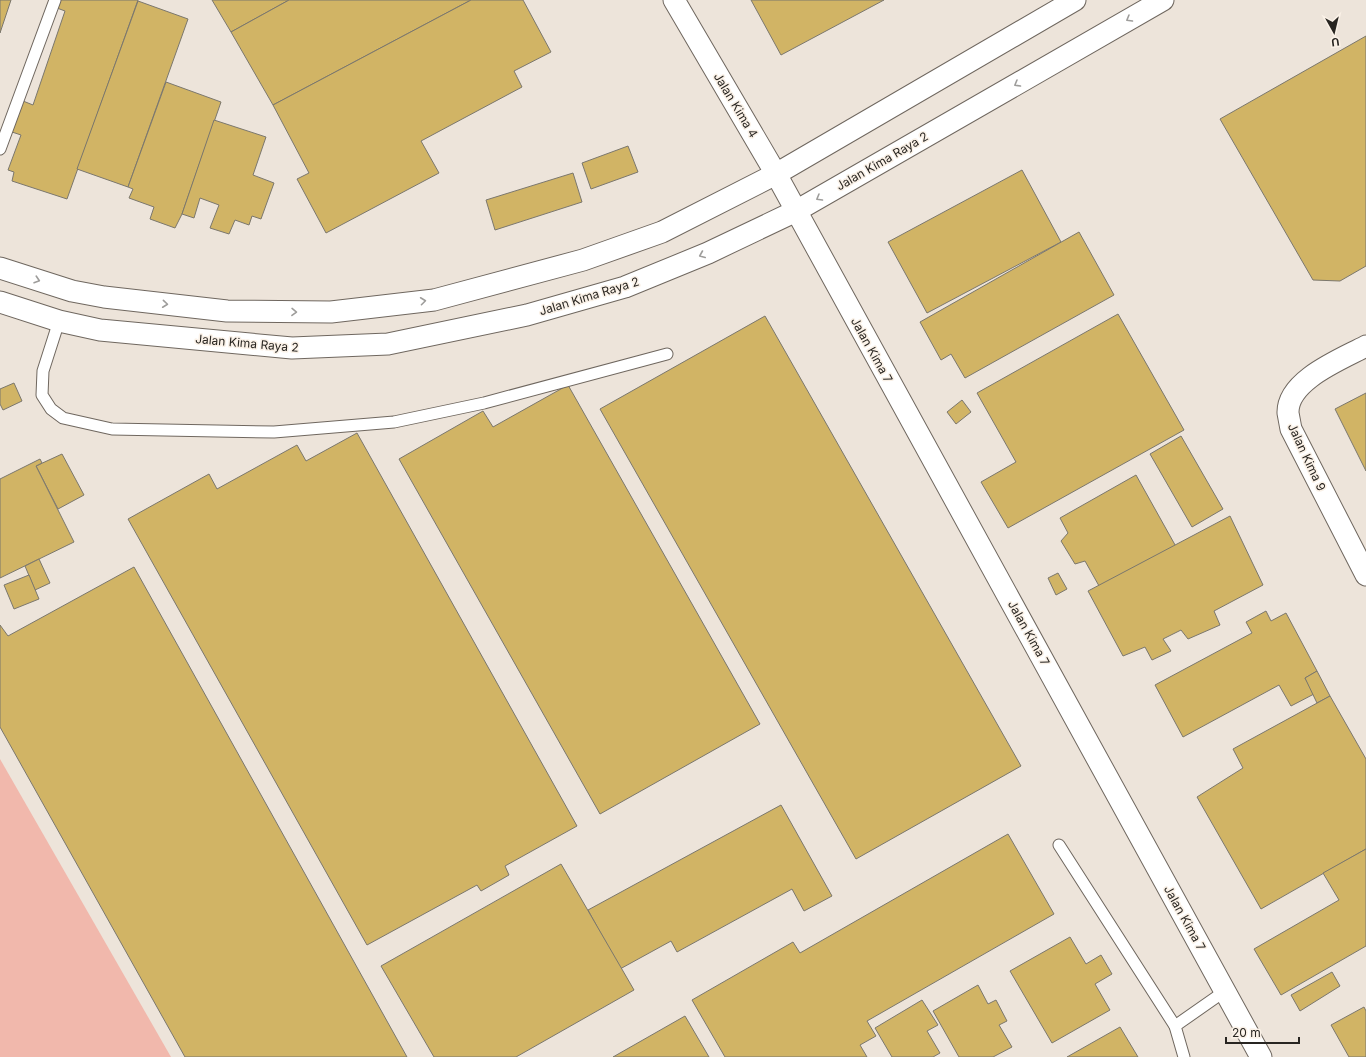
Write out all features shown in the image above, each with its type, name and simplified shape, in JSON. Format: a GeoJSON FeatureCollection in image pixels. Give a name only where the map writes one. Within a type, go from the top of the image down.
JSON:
{"type":"FeatureCollection","features":[{"type":"Feature","properties":{"kind":"street","name":"Jalan Kima 4"},"geometry":{"type":"LineString","coordinates":[[674,0],[776,174],[796,211]]}},
{"type":"Feature","properties":{"kind":"street"},"geometry":{"type":"LineString","coordinates":[[0,268],[72,291],[91,295],[226,311],[331,312],[426,301],[583,260],[655,235],[776,174],[1076,0]]}},
{"type":"Feature","properties":{"kind":"street","name":"Jalan Kima Raya 2"},"geometry":{"type":"LineString","coordinates":[[0,302],[59,321],[100,330],[292,348],[388,344],[527,315],[625,287],[708,253],[796,211],[1163,0]]}},
{"type":"Feature","properties":{"kind":"street","name":"Jalan Kima 7"},"geometry":{"type":"LineString","coordinates":[[796,211],[1261,1057]]}},
{"type":"Feature","properties":{"kind":"street","name":"Jalan Kima 9"},"geometry":{"type":"LineString","coordinates":[[1366,346],[1314,373],[1298,388],[1292,397],[1288,412],[1291,429],[1366,575]]}},
{"type":"Feature","properties":{"kind":"lane"},"geometry":{"type":"LineString","coordinates":[[0,149],[56,0]]}},
{"type":"Feature","properties":{"kind":"lane"},"geometry":{"type":"LineString","coordinates":[[59,321],[43,371],[42,395],[51,409],[63,418],[112,429],[274,432],[394,422],[484,403],[667,354]]}},
{"type":"Feature","properties":{"kind":"lane"},"geometry":{"type":"LineString","coordinates":[[1059,845],[1175,1026],[1184,1057]]}},
{"type":"Feature","properties":{"kind":"lane"},"geometry":{"type":"LineString","coordinates":[[1175,1026],[1225,991]]}},
{"type":"Feature","properties":{"kind":"shaded area"},"geometry":{"type":"Polygon","coordinates":[[[0,759],[171,1057],[0,1057],[0,759]]]}},
{"type":"Feature","properties":{"kind":"building"},"geometry":{"type":"Polygon","coordinates":[[[0,0],[11,0],[0,33],[0,0]]]}},
{"type":"Feature","properties":{"kind":"building"},"geometry":{"type":"Polygon","coordinates":[[[60,0],[138,0],[67,199],[12,181],[14,172],[8,170],[21,135],[12,132],[23,101],[33,105],[65,11],[57,8],[60,0]]]}},
{"type":"Feature","properties":{"kind":"building"},"geometry":{"type":"Polygon","coordinates":[[[212,0],[289,0],[231,32],[212,0]]]}},
{"type":"Feature","properties":{"kind":"building"},"geometry":{"type":"Polygon","coordinates":[[[289,0],[471,0],[273,105],[231,32],[289,0]]]}},
{"type":"Feature","properties":{"kind":"building"},"geometry":{"type":"Polygon","coordinates":[[[471,0],[523,0],[551,52],[514,71],[522,87],[421,141],[439,173],[326,233],[297,179],[309,173],[273,105],[471,0]]]}},
{"type":"Feature","properties":{"kind":"building"},"geometry":{"type":"Polygon","coordinates":[[[751,0],[884,0],[781,55],[751,0]]]}},
{"type":"Feature","properties":{"kind":"building"},"geometry":{"type":"Polygon","coordinates":[[[138,1],[188,19],[128,187],[77,169],[138,1]]]}},
{"type":"Feature","properties":{"kind":"building"},"geometry":{"type":"Polygon","coordinates":[[[1366,36],[1366,266],[1340,281],[1313,280],[1220,119],[1366,36]]]}},
{"type":"Feature","properties":{"kind":"building"},"geometry":{"type":"Polygon","coordinates":[[[166,82],[221,102],[182,214],[175,228],[150,219],[154,207],[129,198],[133,189],[128,187],[166,82]]]}},
{"type":"Feature","properties":{"kind":"building"},"geometry":{"type":"Polygon","coordinates":[[[214,120],[266,137],[253,175],[274,183],[261,219],[252,216],[249,225],[235,220],[229,234],[210,228],[219,205],[200,198],[194,218],[182,214],[214,120]]]}},
{"type":"Feature","properties":{"kind":"building"},"geometry":{"type":"Polygon","coordinates":[[[628,146],[638,172],[591,189],[582,163],[628,146]]]}},
{"type":"Feature","properties":{"kind":"building"},"geometry":{"type":"Polygon","coordinates":[[[1022,170],[1061,242],[927,313],[888,242],[1022,170]]]}},
{"type":"Feature","properties":{"kind":"building"},"geometry":{"type":"Polygon","coordinates":[[[573,173],[582,202],[495,230],[486,200],[573,173]]]}},
{"type":"Feature","properties":{"kind":"building"},"geometry":{"type":"Polygon","coordinates":[[[1079,232],[1114,295],[965,378],[951,354],[941,360],[920,322],[1079,232]]]}},
{"type":"Feature","properties":{"kind":"building"},"geometry":{"type":"Polygon","coordinates":[[[1118,314],[1184,430],[1008,528],[981,482],[1016,462],[977,393],[1118,314]]]}},
{"type":"Feature","properties":{"kind":"building"},"geometry":{"type":"Polygon","coordinates":[[[765,316],[1021,766],[856,859],[600,409],[765,316]]]}},
{"type":"Feature","properties":{"kind":"building"},"geometry":{"type":"Polygon","coordinates":[[[14,383],[22,401],[3,410],[0,404],[0,389],[14,383]]]}},
{"type":"Feature","properties":{"kind":"building"},"geometry":{"type":"Polygon","coordinates":[[[568,385],[760,724],[600,814],[399,459],[483,411],[493,427],[568,385]]]}},
{"type":"Feature","properties":{"kind":"building"},"geometry":{"type":"Polygon","coordinates":[[[1366,393],[1366,471],[1335,409],[1366,393]]]}},
{"type":"Feature","properties":{"kind":"building"},"geometry":{"type":"Polygon","coordinates":[[[962,400],[971,412],[956,424],[947,412],[962,400]]]}},
{"type":"Feature","properties":{"kind":"building"},"geometry":{"type":"Polygon","coordinates":[[[357,433],[577,826],[505,866],[509,875],[481,891],[477,885],[367,945],[128,519],[209,474],[217,489],[297,445],[306,461],[357,433]]]}},
{"type":"Feature","properties":{"kind":"building"},"geometry":{"type":"Polygon","coordinates":[[[1181,436],[1223,509],[1192,527],[1150,454],[1181,436]]]}},
{"type":"Feature","properties":{"kind":"building"},"geometry":{"type":"Polygon","coordinates":[[[62,454],[84,495],[58,509],[36,466],[62,454]]]}},
{"type":"Feature","properties":{"kind":"building"},"geometry":{"type":"Polygon","coordinates":[[[40,459],[42,463],[36,466],[74,542],[0,578],[0,479],[40,459]]]}},
{"type":"Feature","properties":{"kind":"building"},"geometry":{"type":"Polygon","coordinates":[[[1136,475],[1179,552],[1103,593],[1085,561],[1075,564],[1061,541],[1068,533],[1060,518],[1136,475]]]}},
{"type":"Feature","properties":{"kind":"building"},"geometry":{"type":"Polygon","coordinates":[[[1230,516],[1263,585],[1214,611],[1220,625],[1188,639],[1181,630],[1163,639],[1171,651],[1152,660],[1145,647],[1123,656],[1088,591],[1230,516]]]}},
{"type":"Feature","properties":{"kind":"building"},"geometry":{"type":"Polygon","coordinates":[[[39,559],[50,583],[35,590],[25,566],[39,559]]]}},
{"type":"Feature","properties":{"kind":"building"},"geometry":{"type":"Polygon","coordinates":[[[134,567],[407,1057],[185,1057],[0,727],[0,625],[8,636],[134,567]]]}},
{"type":"Feature","properties":{"kind":"building"},"geometry":{"type":"Polygon","coordinates":[[[1058,573],[1067,589],[1056,595],[1048,578],[1058,573]]]}},
{"type":"Feature","properties":{"kind":"building"},"geometry":{"type":"Polygon","coordinates":[[[29,575],[39,599],[14,609],[4,585],[29,575]]]}},
{"type":"Feature","properties":{"kind":"building"},"geometry":{"type":"Polygon","coordinates":[[[1266,611],[1271,621],[1286,613],[1317,671],[1305,678],[1314,694],[1291,706],[1279,685],[1183,737],[1155,685],[1252,633],[1246,622],[1266,611]]]}},
{"type":"Feature","properties":{"kind":"building"},"geometry":{"type":"Polygon","coordinates":[[[1317,671],[1330,696],[1317,703],[1305,678],[1317,671]]]}},
{"type":"Feature","properties":{"kind":"building"},"geometry":{"type":"Polygon","coordinates":[[[1330,696],[1366,759],[1366,849],[1261,909],[1197,797],[1243,768],[1233,749],[1330,696]]]}},
{"type":"Feature","properties":{"kind":"building"},"geometry":{"type":"Polygon","coordinates":[[[781,805],[832,896],[804,911],[792,889],[677,952],[671,941],[620,969],[588,910],[781,805]]]}},
{"type":"Feature","properties":{"kind":"building"},"geometry":{"type":"Polygon","coordinates":[[[1008,834],[1054,914],[867,1021],[876,1036],[860,1045],[867,1057],[725,1057],[692,1000],[793,942],[800,953],[1008,834]]]}},
{"type":"Feature","properties":{"kind":"building"},"geometry":{"type":"Polygon","coordinates":[[[1366,849],[1366,946],[1281,995],[1254,949],[1339,900],[1323,873],[1366,849]]]}},
{"type":"Feature","properties":{"kind":"building"},"geometry":{"type":"Polygon","coordinates":[[[561,864],[634,990],[516,1057],[434,1057],[381,966],[561,864]]]}},
{"type":"Feature","properties":{"kind":"building"},"geometry":{"type":"Polygon","coordinates":[[[1070,937],[1086,964],[1101,955],[1112,974],[1095,984],[1110,1010],[1052,1043],[1010,971],[1070,937]]]}},
{"type":"Feature","properties":{"kind":"building"},"geometry":{"type":"Polygon","coordinates":[[[1332,972],[1340,986],[1300,1011],[1291,995],[1332,972]]]}},
{"type":"Feature","properties":{"kind":"building"},"geometry":{"type":"Polygon","coordinates":[[[978,985],[988,1004],[996,1000],[1007,1021],[999,1025],[1012,1047],[993,1057],[959,1057],[933,1011],[978,985]]]}},
{"type":"Feature","properties":{"kind":"building"},"geometry":{"type":"Polygon","coordinates":[[[922,1000],[938,1025],[927,1031],[940,1053],[933,1057],[892,1057],[875,1028],[922,1000]]]}},
{"type":"Feature","properties":{"kind":"building"},"geometry":{"type":"Polygon","coordinates":[[[1364,1007],[1366,1011],[1366,1057],[1349,1057],[1331,1025],[1364,1007]]]}},
{"type":"Feature","properties":{"kind":"building"},"geometry":{"type":"Polygon","coordinates":[[[685,1016],[709,1057],[613,1057],[685,1016]]]}},
{"type":"Feature","properties":{"kind":"building"},"geometry":{"type":"Polygon","coordinates":[[[1120,1027],[1138,1057],[1067,1057],[1120,1027]]]}}]}
